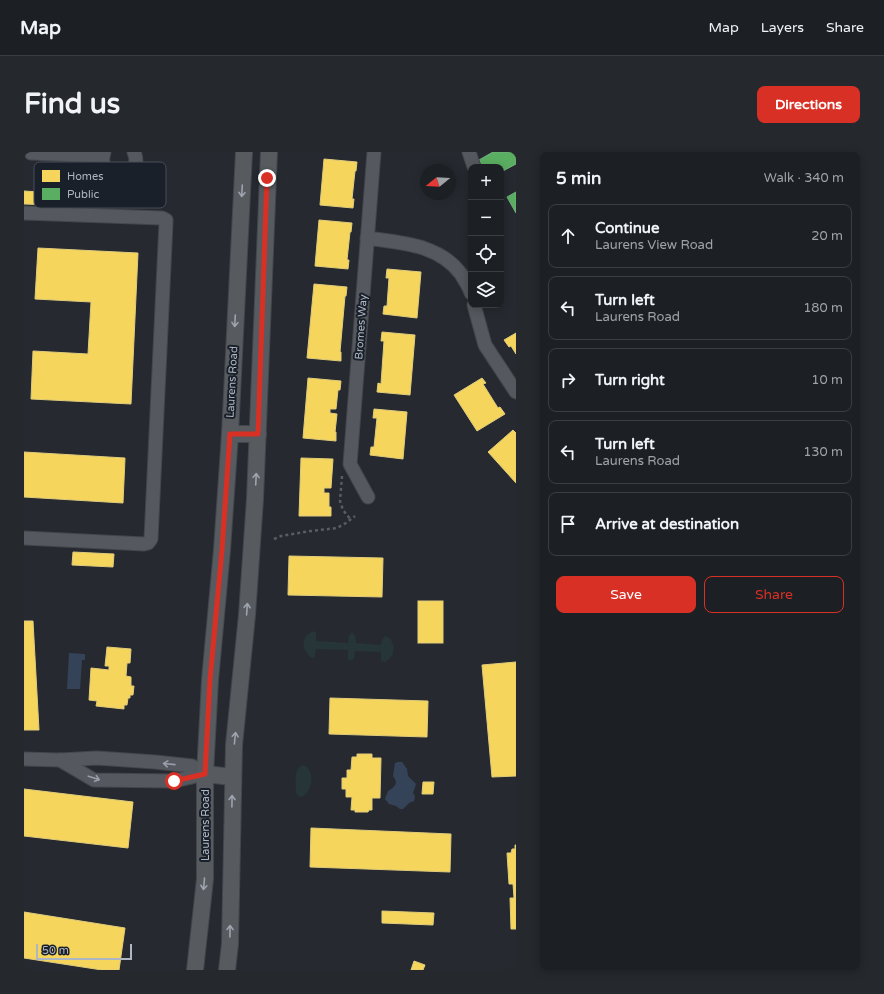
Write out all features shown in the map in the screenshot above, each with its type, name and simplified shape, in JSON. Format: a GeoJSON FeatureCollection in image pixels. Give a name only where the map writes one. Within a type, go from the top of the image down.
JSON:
{"type":"FeatureCollection","features":[{"type":"Feature","properties":{"kind":"main road","name":"Laurens Road"},"geometry":{"type":"LineString","coordinates":[[195,970],[205,879],[205,774],[210,680],[222,550],[230,434],[244,152]]}},
{"type":"Feature","properties":{"kind":"main road"},"geometry":{"type":"LineString","coordinates":[[227,970],[230,944],[234,746],[247,615],[258,434],[269,152]]}},
{"type":"Feature","properties":{"kind":"main road"},"geometry":{"type":"LineString","coordinates":[[230,434],[258,434]]}},
{"type":"Feature","properties":{"kind":"main road"},"geometry":{"type":"LineString","coordinates":[[205,774],[233,777]]}},
{"type":"Feature","properties":{"kind":"street"},"geometry":{"type":"LineString","coordinates":[[31,152],[103,154]]}},
{"type":"Feature","properties":{"kind":"street"},"geometry":{"type":"LineString","coordinates":[[134,152],[136,156],[135,162]]}},
{"type":"Feature","properties":{"kind":"street","name":"Bromes Way"},"geometry":{"type":"LineString","coordinates":[[368,497],[350,464],[374,152]]}},
{"type":"Feature","properties":{"kind":"street"},"geometry":{"type":"LineString","coordinates":[[469,152],[473,164]]}},
{"type":"Feature","properties":{"kind":"street"},"geometry":{"type":"LineString","coordinates":[[24,213],[162,218],[166,220],[166,223],[151,539],[148,543],[144,544],[24,538]]}},
{"type":"Feature","properties":{"kind":"street"},"geometry":{"type":"LineString","coordinates":[[367,238],[406,243],[422,247],[445,257],[457,269],[468,286]]}},
{"type":"Feature","properties":{"kind":"street"},"geometry":{"type":"LineString","coordinates":[[475,308],[485,345],[516,392]]}},
{"type":"Feature","properties":{"kind":"street"},"geometry":{"type":"LineString","coordinates":[[24,759],[60,760],[97,758],[155,762],[192,766],[205,774]]}},
{"type":"Feature","properties":{"kind":"street"},"geometry":{"type":"LineString","coordinates":[[60,760],[94,780],[174,781],[205,774]]}},
{"type":"Feature","properties":{"kind":"path"},"geometry":{"type":"LineString","coordinates":[[274,539],[281,536],[337,528],[355,516]]}},
{"type":"Feature","properties":{"kind":"shaded area"},"geometry":{"type":"Polygon","coordinates":[[[314,631],[316,633],[316,641],[348,643],[349,635],[352,632],[355,635],[356,643],[381,645],[382,639],[386,636],[392,642],[394,649],[393,653],[385,662],[381,661],[381,652],[355,651],[354,659],[350,661],[348,659],[348,650],[316,649],[315,657],[312,658],[308,655],[304,647],[304,640],[309,633],[314,631]]]}},
{"type":"Feature","properties":{"kind":"shaded area"},"geometry":{"type":"Polygon","coordinates":[[[303,765],[310,771],[311,781],[308,791],[301,797],[297,795],[296,792],[296,773],[303,765]]]}},
{"type":"Feature","properties":{"kind":"water"},"geometry":{"type":"Polygon","coordinates":[[[69,653],[85,654],[85,660],[82,660],[80,689],[67,689],[69,653]]]}},
{"type":"Feature","properties":{"kind":"water"},"geometry":{"type":"Polygon","coordinates":[[[402,762],[407,769],[408,776],[416,784],[413,793],[415,796],[414,801],[409,803],[403,809],[389,804],[385,799],[388,791],[393,788],[396,783],[393,776],[395,763],[402,762]]]}},
{"type":"Feature","properties":{"kind":"building: Homes"},"geometry":{"type":"Polygon","coordinates":[[[324,159],[357,162],[352,199],[354,199],[353,208],[320,205],[324,159]]]}},
{"type":"Feature","properties":{"kind":"building: Homes"},"geometry":{"type":"Polygon","coordinates":[[[24,191],[34,192],[34,204],[24,204],[24,191]]]}},
{"type":"Feature","properties":{"kind":"building: Homes"},"geometry":{"type":"Polygon","coordinates":[[[319,220],[352,223],[347,260],[349,260],[348,269],[315,266],[319,220]]]}},
{"type":"Feature","properties":{"kind":"building: Homes"},"geometry":{"type":"Polygon","coordinates":[[[38,248],[138,253],[131,404],[31,399],[33,351],[88,354],[91,302],[35,299],[38,248]]]}},
{"type":"Feature","properties":{"kind":"building: Homes"},"geometry":{"type":"Polygon","coordinates":[[[387,269],[421,272],[417,318],[383,314],[384,306],[387,306],[389,278],[386,278],[387,269]]]}},
{"type":"Feature","properties":{"kind":"building: Homes"},"geometry":{"type":"Polygon","coordinates":[[[314,284],[347,287],[340,352],[341,361],[307,358],[314,284]]]}},
{"type":"Feature","properties":{"kind":"building: Homes"},"geometry":{"type":"Polygon","coordinates":[[[382,332],[415,335],[410,395],[377,392],[378,383],[381,384],[384,341],[381,341],[382,332]]]}},
{"type":"Feature","properties":{"kind":"building: Homes"},"geometry":{"type":"Polygon","coordinates":[[[516,333],[516,354],[511,346],[509,347],[504,340],[516,333]]]}},
{"type":"Feature","properties":{"kind":"building: Homes"},"geometry":{"type":"Polygon","coordinates":[[[308,378],[341,381],[340,390],[338,390],[336,409],[330,409],[330,413],[337,414],[335,432],[336,441],[303,438],[308,378]]]}},
{"type":"Feature","properties":{"kind":"building: Homes"},"geometry":{"type":"Polygon","coordinates":[[[482,378],[486,383],[483,384],[498,408],[500,407],[505,414],[477,431],[454,395],[482,378]]]}},
{"type":"Feature","properties":{"kind":"building: Homes"},"geometry":{"type":"Polygon","coordinates":[[[374,409],[407,412],[403,459],[370,455],[371,447],[374,447],[377,418],[373,418],[374,409]]]}},
{"type":"Feature","properties":{"kind":"building: Homes"},"geometry":{"type":"Polygon","coordinates":[[[513,430],[516,433],[516,483],[488,452],[513,430]]]}},
{"type":"Feature","properties":{"kind":"building: Homes"},"geometry":{"type":"Polygon","coordinates":[[[24,452],[125,458],[123,503],[24,497],[24,452]]]}},
{"type":"Feature","properties":{"kind":"building: Homes"},"geometry":{"type":"Polygon","coordinates":[[[301,458],[333,459],[331,488],[324,488],[324,493],[329,493],[329,507],[331,507],[331,516],[299,516],[301,458]]]}},
{"type":"Feature","properties":{"kind":"building: Homes"},"geometry":{"type":"Polygon","coordinates":[[[73,552],[114,554],[113,567],[72,565],[73,552]]]}},
{"type":"Feature","properties":{"kind":"building: Homes"},"geometry":{"type":"Polygon","coordinates":[[[289,556],[383,558],[382,597],[288,595],[289,556]]]}},
{"type":"Feature","properties":{"kind":"building: Homes"},"geometry":{"type":"Polygon","coordinates":[[[418,601],[443,601],[443,643],[418,643],[418,601]]]}},
{"type":"Feature","properties":{"kind":"building: Homes"},"geometry":{"type":"Polygon","coordinates":[[[24,621],[33,621],[39,730],[24,730],[24,621]]]}},
{"type":"Feature","properties":{"kind":"building: Homes"},"geometry":{"type":"Polygon","coordinates":[[[107,647],[131,649],[130,663],[127,663],[126,676],[131,677],[131,686],[134,686],[133,695],[130,695],[130,698],[128,698],[127,705],[124,705],[124,709],[96,706],[97,701],[89,700],[91,668],[109,670],[109,666],[105,666],[107,647]]]}},
{"type":"Feature","properties":{"kind":"building: Homes"},"geometry":{"type":"Polygon","coordinates":[[[516,662],[516,776],[492,777],[482,665],[516,662]]]}},
{"type":"Feature","properties":{"kind":"building: Homes"},"geometry":{"type":"Polygon","coordinates":[[[330,698],[428,701],[427,737],[329,734],[330,698]]]}},
{"type":"Feature","properties":{"kind":"building: Homes"},"geometry":{"type":"Polygon","coordinates":[[[357,754],[372,754],[372,758],[381,758],[380,798],[372,798],[372,810],[369,810],[368,812],[355,812],[355,810],[351,810],[352,797],[346,797],[346,789],[342,789],[342,778],[347,778],[347,770],[351,770],[352,757],[357,757],[357,754]]]}},
{"type":"Feature","properties":{"kind":"building: Homes"},"geometry":{"type":"Polygon","coordinates":[[[423,782],[434,782],[433,794],[422,794],[423,782]]]}},
{"type":"Feature","properties":{"kind":"building: Homes"},"geometry":{"type":"Polygon","coordinates":[[[24,789],[133,802],[128,848],[24,836],[24,789]]]}},
{"type":"Feature","properties":{"kind":"building: Homes"},"geometry":{"type":"Polygon","coordinates":[[[311,828],[451,834],[450,872],[310,867],[311,828]]]}},
{"type":"Feature","properties":{"kind":"building: Homes"},"geometry":{"type":"Polygon","coordinates":[[[515,845],[516,929],[511,929],[510,898],[514,898],[513,884],[509,884],[507,853],[511,853],[512,849],[515,849],[515,845]]]}},
{"type":"Feature","properties":{"kind":"building: Homes"},"geometry":{"type":"Polygon","coordinates":[[[382,911],[434,913],[433,925],[382,923],[382,911]]]}},
{"type":"Feature","properties":{"kind":"building: Homes"},"geometry":{"type":"Polygon","coordinates":[[[24,912],[125,928],[119,970],[102,970],[24,958],[24,912]]]}},
{"type":"Feature","properties":{"kind":"building: Homes"},"geometry":{"type":"Polygon","coordinates":[[[414,961],[425,965],[423,970],[411,970],[414,961]]]}},
{"type":"Feature","properties":{"kind":"building: Public"},"geometry":{"type":"Polygon","coordinates":[[[493,152],[516,152],[516,164],[504,170],[504,164],[481,164],[479,160],[493,152]]]}},
{"type":"Feature","properties":{"kind":"building: Public"},"geometry":{"type":"Polygon","coordinates":[[[516,192],[516,213],[507,197],[516,192]]]}},
{"type":"Feature","properties":{"kind":"route"},"geometry":{"type":"LineString","coordinates":[[174,781],[205,774],[210,680],[222,550],[230,434],[258,434],[267,178]]}}]}
